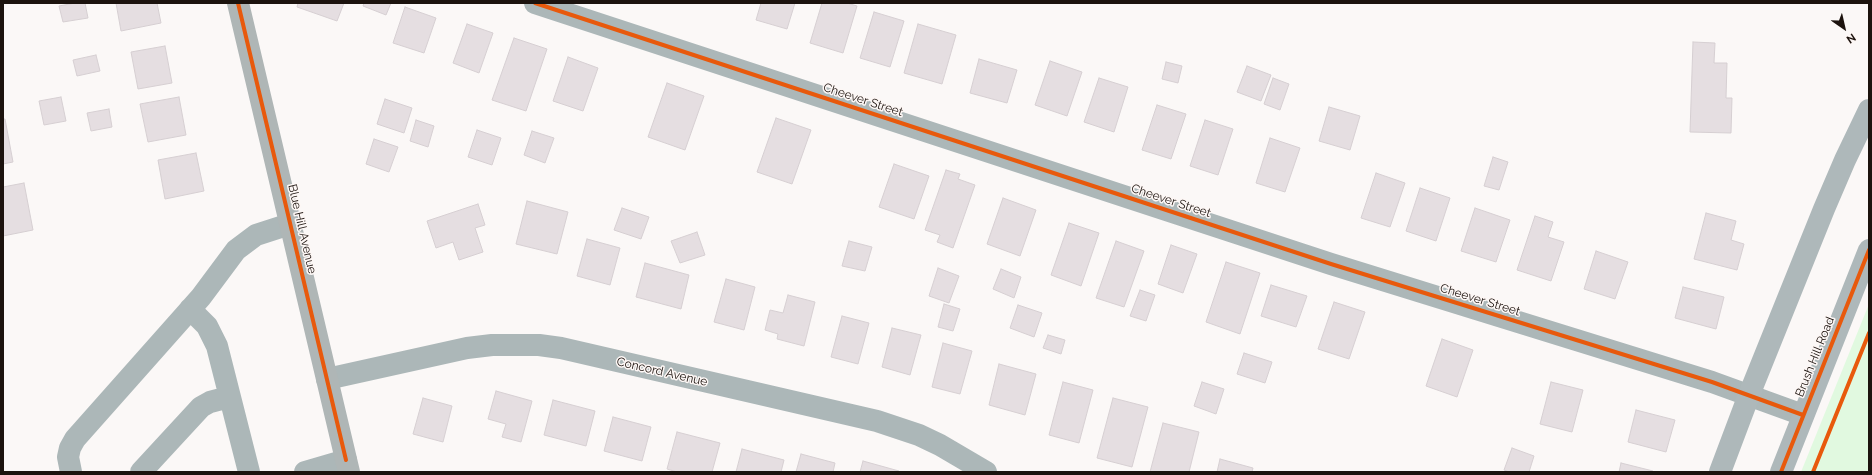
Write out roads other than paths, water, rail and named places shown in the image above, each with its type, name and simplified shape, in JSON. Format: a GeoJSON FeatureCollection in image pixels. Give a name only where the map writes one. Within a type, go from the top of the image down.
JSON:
{"type":"FeatureCollection","features":[{"type":"Feature","properties":{"kind":"highway","name":"Blue Hill Avenue"},"geometry":{"type":"LineString","coordinates":[[238,3],[347,466]]}},
{"type":"Feature","properties":{"kind":"main road"},"geometry":{"type":"LineString","coordinates":[[1720,472],[1749,395],[1845,160],[1869,110]]}},
{"type":"Feature","properties":{"kind":"main road","name":"Brush Hill Road"},"geometry":{"type":"LineString","coordinates":[[1781,472],[1869,250]]}},
{"type":"Feature","properties":{"kind":"street","name":"Cheever Street"},"geometry":{"type":"LineString","coordinates":[[535,3],[1331,264],[1712,382],[1803,415]]}},
{"type":"Feature","properties":{"kind":"street"},"geometry":{"type":"LineString","coordinates":[[71,472],[68,458],[70,448],[75,439],[190,309],[211,284],[227,261],[244,242],[266,231],[290,224]]}},
{"type":"Feature","properties":{"kind":"street"},"geometry":{"type":"LineString","coordinates":[[190,309],[207,326],[213,336],[249,472]]}},
{"type":"Feature","properties":{"kind":"street","name":"Concord Avenue"},"geometry":{"type":"LineString","coordinates":[[327,378],[467,348],[517,344],[547,346],[877,421],[919,435],[940,445],[986,472]]}},
{"type":"Feature","properties":{"kind":"street"},"geometry":{"type":"LineString","coordinates":[[141,472],[201,407],[215,400],[229,397]]}},
{"type":"Feature","properties":{"kind":"street"},"geometry":{"type":"LineString","coordinates":[[305,472],[347,466]]}}]}
